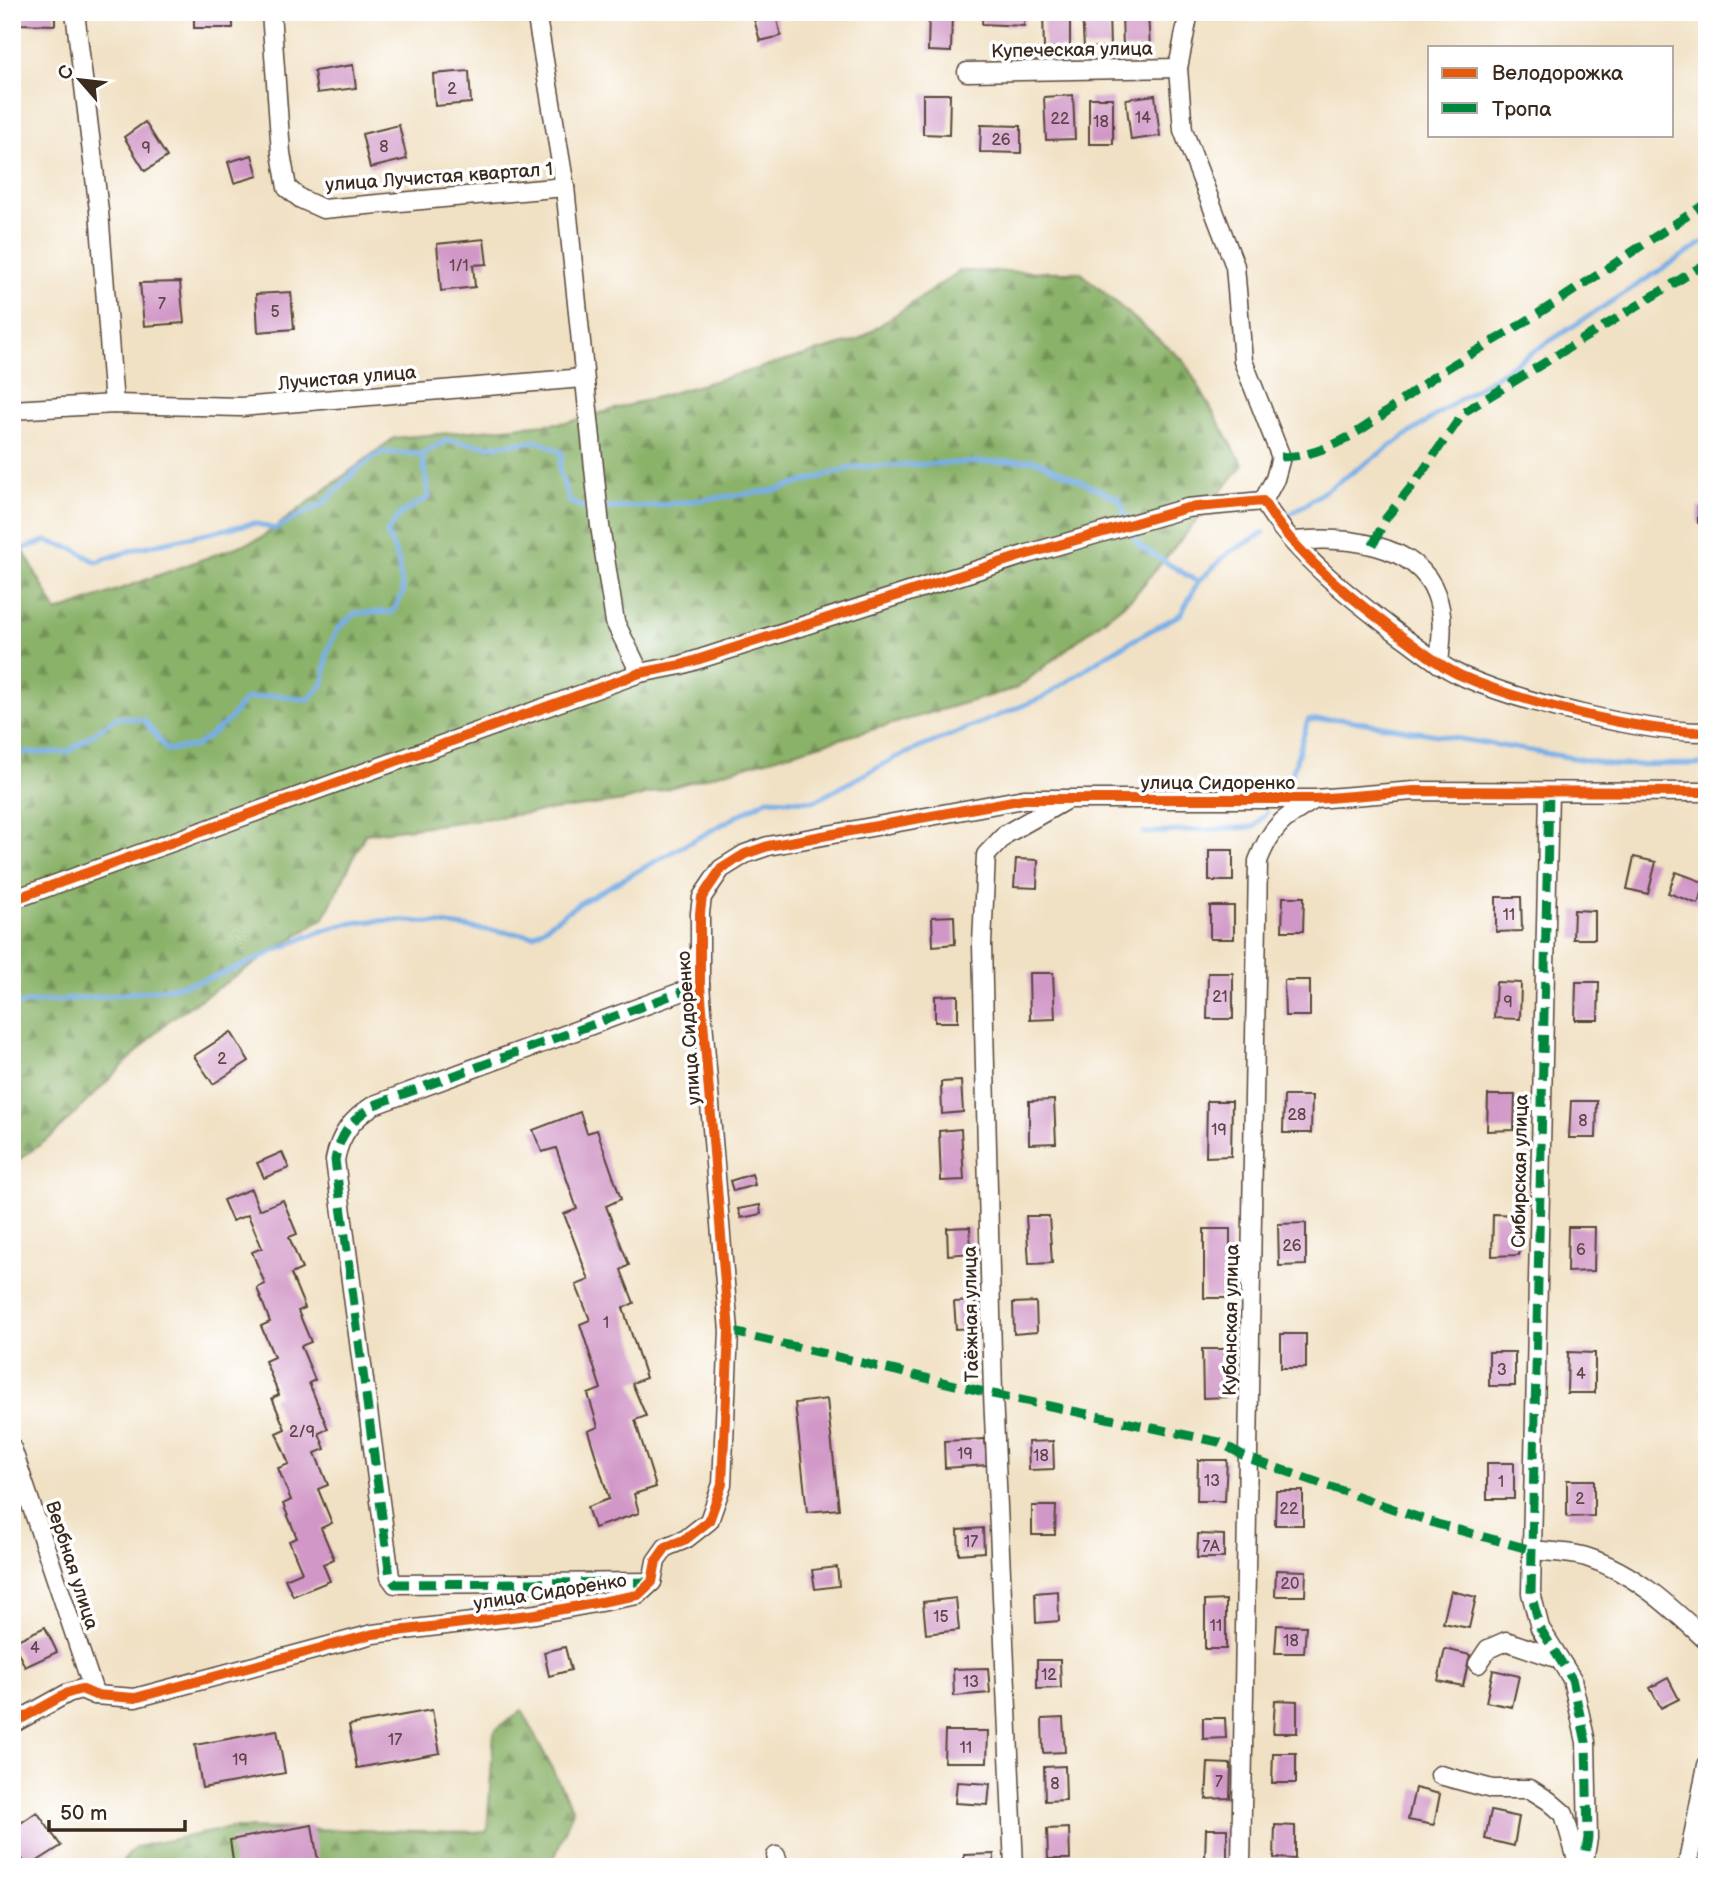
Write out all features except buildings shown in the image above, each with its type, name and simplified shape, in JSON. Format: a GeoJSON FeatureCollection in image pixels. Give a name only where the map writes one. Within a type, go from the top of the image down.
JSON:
{"type":"FeatureCollection","features":[{"type":"Feature","properties":{"kind":"street"},"geometry":{"type":"LineString","coordinates":[[75,12],[99,211],[114,404]]}},
{"type":"Feature","properties":{"kind":"street","name":"улица Лучистая квартал 1"},"geometry":{"type":"LineString","coordinates":[[271,12],[281,153],[288,188],[301,200],[323,209],[565,187]]}},
{"type":"Feature","properties":{"kind":"street"},"geometry":{"type":"LineString","coordinates":[[536,12],[565,187],[595,490],[615,622],[640,673]]}},
{"type":"Feature","properties":{"kind":"street"},"geometry":{"type":"LineString","coordinates":[[1189,12],[1178,68],[1183,130],[1235,266],[1243,361],[1281,457],[1275,479],[1263,501]]}},
{"type":"Feature","properties":{"kind":"street","name":"Купеческая улица"},"geometry":{"type":"LineString","coordinates":[[967,72],[1178,68]]}},
{"type":"Feature","properties":{"kind":"street","name":"Лучистая улица"},"geometry":{"type":"LineString","coordinates":[[12,410],[114,404],[241,407],[583,377]]}},
{"type":"Feature","properties":{"kind":"street"},"geometry":{"type":"LineString","coordinates":[[12,900],[640,673],[681,665],[1143,520],[1187,508],[1263,501]]}},
{"type":"Feature","properties":{"kind":"street"},"geometry":{"type":"LineString","coordinates":[[1263,501],[1275,521],[1341,590],[1439,664],[1463,676],[1511,693],[1583,712],[1663,729],[1707,732]]}},
{"type":"Feature","properties":{"kind":"street"},"geometry":{"type":"LineString","coordinates":[[1295,541],[1325,538],[1373,545],[1422,572],[1436,594],[1442,623],[1439,664]]}},
{"type":"Feature","properties":{"kind":"street","name":"улица Сидоренко"},"geometry":{"type":"LineString","coordinates":[[12,1724],[68,1692],[81,1689],[95,1695],[135,1698],[373,1634],[536,1614],[638,1595],[652,1582],[656,1562],[666,1547],[686,1539],[709,1521],[722,1485],[729,1332],[701,985],[702,897],[721,869],[745,854],[768,846],[1024,799],[1315,799],[1414,791],[1707,792]]}},
{"type":"Feature","properties":{"kind":"street","name":"Сибирская улица"},"geometry":{"type":"LineString","coordinates":[[1549,792],[1531,1593],[1540,1628],[1572,1679],[1586,1742],[1588,1838],[1581,1867]]}},
{"type":"Feature","properties":{"kind":"street","name":"Кубанская улица"},"geometry":{"type":"LineString","coordinates":[[1241,1867],[1258,861],[1267,838],[1284,817],[1315,799]]}},
{"type":"Feature","properties":{"kind":"street","name":"Таёжная улица"},"geometry":{"type":"LineString","coordinates":[[1014,1867],[993,1394],[982,944],[986,855],[1006,834],[1064,801]]}},
{"type":"Feature","properties":{"kind":"street"},"geometry":{"type":"LineString","coordinates":[[652,1582],[395,1584],[390,1577],[335,1160],[345,1130],[358,1115],[374,1105],[701,985]]}},
{"type":"Feature","properties":{"kind":"street","name":"Вербная улица"},"geometry":{"type":"LineString","coordinates":[[12,1448],[95,1695]]}},
{"type":"Feature","properties":{"kind":"street"},"geometry":{"type":"LineString","coordinates":[[1532,1550],[1585,1556],[1631,1577],[1671,1607],[1707,1641]]}},
{"type":"Feature","properties":{"kind":"street"},"geometry":{"type":"LineString","coordinates":[[1478,1664],[1488,1649],[1506,1641],[1559,1659]]}},
{"type":"Feature","properties":{"kind":"street"},"geometry":{"type":"LineString","coordinates":[[1688,1867],[1707,1765]]}},
{"type":"Feature","properties":{"kind":"street"},"geometry":{"type":"LineString","coordinates":[[1440,1775],[1492,1789],[1530,1789],[1549,1801],[1564,1814],[1581,1867]]}},
{"type":"Feature","properties":{"kind":"green space"},"geometry":{"type":"Polygon","coordinates":[[[960,271],[1080,272],[1184,361],[1243,465],[1133,597],[1017,688],[624,801],[365,834],[324,918],[169,1020],[51,1137],[12,1164],[12,530],[57,612],[261,538],[394,438],[569,422],[858,340],[960,271]]]}},
{"type":"Feature","properties":{"kind":"green space"},"geometry":{"type":"Polygon","coordinates":[[[522,1710],[573,1810],[554,1859],[544,1867],[118,1867],[135,1847],[230,1828],[487,1832],[494,1731],[522,1710]]]}},
{"type":"Feature","properties":{"kind":"waterway"},"geometry":{"type":"LineString","coordinates":[[1291,514],[1460,399],[1707,240]]}},
{"type":"Feature","properties":{"kind":"waterway"},"geometry":{"type":"LineString","coordinates":[[12,552],[46,541],[74,549],[96,562],[139,548],[254,523],[274,529],[324,503],[357,469],[382,452],[422,454],[447,440],[488,446],[539,441],[562,453],[559,470],[570,502],[586,509],[654,506],[776,490],[855,467],[1035,460],[1119,499],[1138,545],[1198,582]]}},
{"type":"Feature","properties":{"kind":"waterway"},"geometry":{"type":"LineString","coordinates":[[12,757],[17,753],[68,752],[117,717],[144,720],[167,750],[196,746],[228,721],[245,699],[276,695],[308,700],[324,683],[327,651],[339,627],[356,613],[393,612],[403,592],[398,560],[387,533],[400,514],[429,497],[422,454]]}},
{"type":"Feature","properties":{"kind":"waterway"},"geometry":{"type":"LineString","coordinates":[[12,1005],[140,992],[190,983],[230,971],[318,932],[353,923],[420,922],[534,935],[578,904],[768,799],[815,801],[897,757],[1044,697],[1108,654],[1181,614],[1198,582],[1228,553],[1264,533]]}},
{"type":"Feature","properties":{"kind":"waterway"},"geometry":{"type":"LineString","coordinates":[[1288,788],[1308,720],[1342,719],[1615,765],[1707,764]]}},
{"type":"Feature","properties":{"kind":"waterway"},"geometry":{"type":"LineString","coordinates":[[1144,833],[1254,827],[1267,812]]}},
{"type":"Feature","properties":{"kind":"marked path"},"geometry":{"type":"LineString","coordinates":[[1281,457],[1325,448],[1364,428],[1438,374],[1544,310],[1707,203]]}},
{"type":"Feature","properties":{"kind":"marked path"},"geometry":{"type":"LineString","coordinates":[[1373,545],[1386,518],[1416,481],[1464,412],[1707,263]]}},
{"type":"Feature","properties":{"kind":"marked path"},"geometry":{"type":"LineString","coordinates":[[1549,792],[1531,1593],[1540,1628],[1572,1679],[1586,1742],[1588,1838],[1583,1867]]}},
{"type":"Feature","properties":{"kind":"marked path"},"geometry":{"type":"LineString","coordinates":[[652,1582],[395,1584],[390,1577],[335,1160],[340,1142],[348,1128],[374,1105],[700,985]]}},
{"type":"Feature","properties":{"kind":"marked path"},"geometry":{"type":"LineString","coordinates":[[729,1331],[993,1394],[1219,1442],[1248,1458],[1437,1524],[1532,1550]]}},
{"type":"Feature","properties":{"kind":"cycle path"},"geometry":{"type":"LineString","coordinates":[[12,900],[640,673],[681,665],[1024,555],[1187,508],[1263,501],[1307,557],[1343,590],[1430,657],[1462,676],[1516,696],[1617,722],[1707,732]]}},
{"type":"Feature","properties":{"kind":"cycle path"},"geometry":{"type":"LineString","coordinates":[[12,1724],[68,1693],[81,1689],[95,1695],[135,1698],[373,1634],[536,1614],[638,1595],[652,1582],[656,1561],[666,1547],[686,1539],[709,1521],[722,1484],[729,1331],[700,985],[700,913],[702,897],[721,869],[745,854],[768,846],[1024,799],[1315,799],[1414,791],[1707,792]]}}]}
